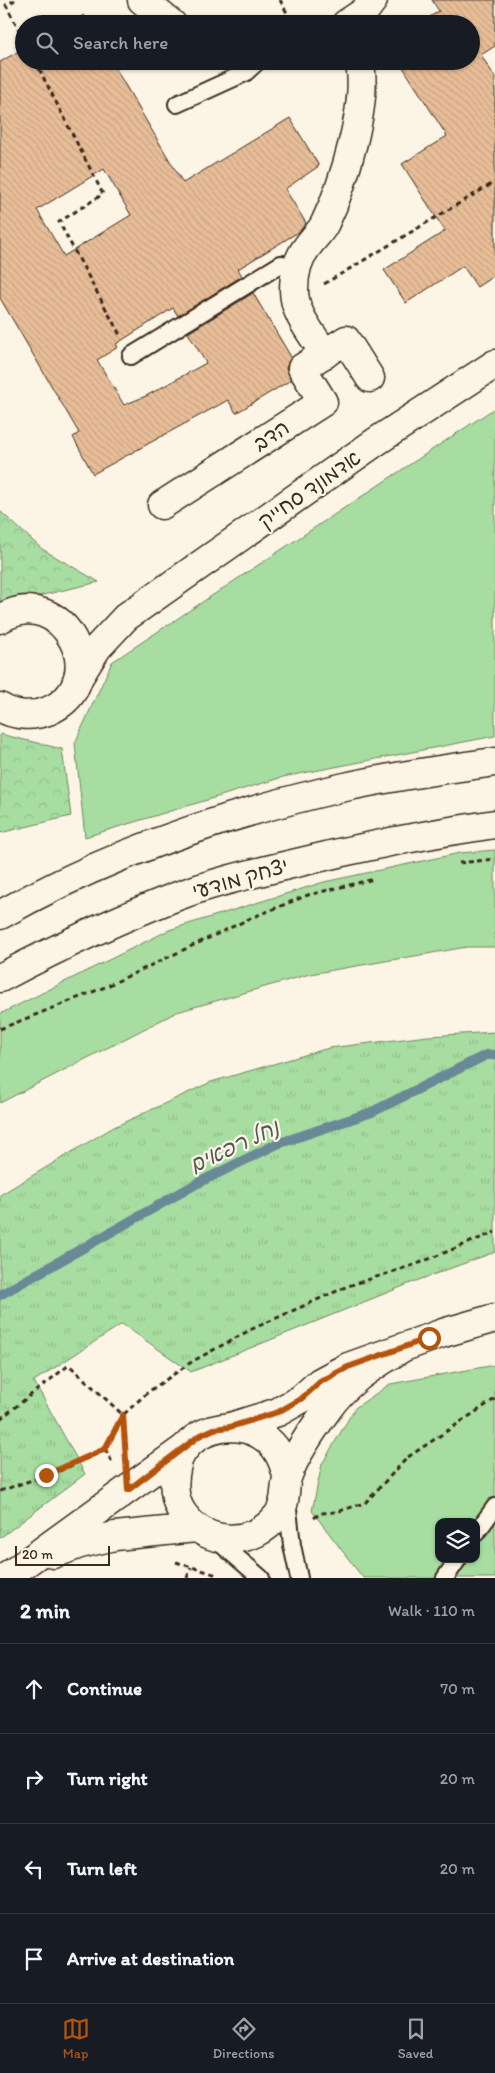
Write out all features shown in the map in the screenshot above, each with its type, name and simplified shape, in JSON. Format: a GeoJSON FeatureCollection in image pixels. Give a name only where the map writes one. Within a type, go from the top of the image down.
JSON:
{"type":"FeatureCollection","features":[{"type":"Feature","properties":{"kind":"street"},"geometry":{"type":"LineString","coordinates":[[142,0],[161,15]]}},
{"type":"Feature","properties":{"kind":"street"},"geometry":{"type":"LineString","coordinates":[[360,15],[373,0]]}},
{"type":"Feature","properties":{"kind":"street"},"geometry":{"type":"LineString","coordinates":[[325,354],[300,317],[294,290],[297,266],[306,248],[324,224],[346,168],[361,104],[362,70]]}},
{"type":"Feature","properties":{"kind":"street","name":"הדב"},"geometry":{"type":"LineString","coordinates":[[162,505],[324,402],[302,368],[346,340],[370,378]]}},
{"type":"Feature","properties":{"kind":"street","name":"אדמונד סחייק"},"geometry":{"type":"LineString","coordinates":[[1,708],[19,714],[36,714],[44,712],[65,700],[97,648],[126,617],[377,441],[495,364]]}},
{"type":"Feature","properties":{"kind":"street","name":"אדמונד סחייק"},"geometry":{"type":"LineString","coordinates":[[0,619],[11,614],[28,611],[87,624],[126,617]]}},
{"type":"Feature","properties":{"kind":"street"},"geometry":{"type":"LineString","coordinates":[[52,617],[65,626],[74,639],[80,663],[77,680]]}},
{"type":"Feature","properties":{"kind":"street"},"geometry":{"type":"LineString","coordinates":[[0,914],[37,894],[147,845],[237,815],[346,787],[495,762]]}},
{"type":"Feature","properties":{"kind":"street","name":"יצחק מודעי"},"geometry":{"type":"LineString","coordinates":[[0,978],[134,914],[177,896],[353,848],[433,832],[495,824]]}},
{"type":"Feature","properties":{"kind":"street"},"geometry":{"type":"LineString","coordinates":[[14,1572],[199,1436],[214,1429],[230,1427],[278,1412],[301,1399],[320,1382],[348,1367],[443,1333],[495,1318]]}},
{"type":"Feature","properties":{"kind":"street"},"geometry":{"type":"LineString","coordinates":[[14,1572],[80,1544],[115,1536],[204,1532],[232,1540],[250,1536],[267,1527],[279,1513],[287,1486],[312,1431],[328,1407],[354,1379],[399,1350]]}},
{"type":"Feature","properties":{"kind":"street"},"geometry":{"type":"LineString","coordinates":[[230,1427],[246,1429],[262,1436],[274,1447],[283,1460],[287,1486]]}},
{"type":"Feature","properties":{"kind":"street"},"geometry":{"type":"LineString","coordinates":[[186,1447],[178,1461],[174,1478],[175,1496],[183,1514],[204,1532]]}},
{"type":"Feature","properties":{"kind":"lane"},"geometry":{"type":"LineString","coordinates":[[177,104],[249,70]]}},
{"type":"Feature","properties":{"kind":"lane"},"geometry":{"type":"LineString","coordinates":[[132,356],[281,264],[297,266]]}},
{"type":"Feature","properties":{"kind":"lane"},"geometry":{"type":"LineString","coordinates":[[287,1486],[292,1545],[299,1578]]}},
{"type":"Feature","properties":{"kind":"lane"},"geometry":{"type":"LineString","coordinates":[[480,1528],[495,1508]]}},
{"type":"Feature","properties":{"kind":"lane"},"geometry":{"type":"LineString","coordinates":[[204,1532],[261,1578]]}},
{"type":"Feature","properties":{"kind":"lane"},"geometry":{"type":"LineString","coordinates":[[444,1578],[455,1563]]}},
{"type":"Feature","properties":{"kind":"path"},"geometry":{"type":"LineString","coordinates":[[15,0],[6,5],[15,22]]}},
{"type":"Feature","properties":{"kind":"path"},"geometry":{"type":"LineString","coordinates":[[280,0],[288,15]]}},
{"type":"Feature","properties":{"kind":"path"},"geometry":{"type":"LineString","coordinates":[[40,70],[103,194],[59,222],[132,356]]}},
{"type":"Feature","properties":{"kind":"path"},"geometry":{"type":"LineString","coordinates":[[295,301],[495,182]]}},
{"type":"Feature","properties":{"kind":"path"},"geometry":{"type":"LineString","coordinates":[[450,864],[495,859]]}},
{"type":"Feature","properties":{"kind":"path"},"geometry":{"type":"LineString","coordinates":[[0,1029],[105,987],[251,918],[308,895],[375,878]]}},
{"type":"Feature","properties":{"kind":"path"},"geometry":{"type":"LineString","coordinates":[[0,1491],[61,1470],[105,1449],[123,1415],[148,1392],[193,1361],[252,1329],[348,1286],[417,1264],[495,1232]]}},
{"type":"Feature","properties":{"kind":"path"},"geometry":{"type":"LineString","coordinates":[[0,1419],[69,1365],[123,1415],[128,1490]]}},
{"type":"Feature","properties":{"kind":"path"},"geometry":{"type":"LineString","coordinates":[[292,1545],[309,1523],[321,1513],[336,1512],[365,1503],[408,1457],[495,1400]]}},
{"type":"Feature","properties":{"kind":"path"},"geometry":{"type":"LineString","coordinates":[[188,1578],[191,1567]]}},
{"type":"Feature","properties":{"kind":"green space"},"geometry":{"type":"Polygon","coordinates":[[[495,408],[495,736],[283,777],[85,837],[75,743],[112,662],[495,408]]]}},
{"type":"Feature","properties":{"kind":"green space"},"geometry":{"type":"Polygon","coordinates":[[[0,511],[42,549],[99,582],[0,605],[0,511]]]}},
{"type":"Feature","properties":{"kind":"green space"},"geometry":{"type":"Polygon","coordinates":[[[0,734],[62,749],[71,816],[0,833],[0,734]]]}},
{"type":"Feature","properties":{"kind":"green space"},"geometry":{"type":"Polygon","coordinates":[[[495,850],[495,947],[467,947],[310,974],[177,1012],[0,1103],[0,1014],[169,930],[324,882],[460,853],[495,850]]]}},
{"type":"Feature","properties":{"kind":"green space"},"geometry":{"type":"Polygon","coordinates":[[[495,1032],[495,1252],[416,1281],[191,1372],[122,1324],[34,1381],[85,1474],[0,1538],[0,1195],[112,1128],[211,1082],[329,1048],[428,1036],[495,1032]]]}},
{"type":"Feature","properties":{"kind":"green space"},"geometry":{"type":"Polygon","coordinates":[[[495,1365],[495,1578],[363,1578],[312,1511],[322,1464],[355,1408],[390,1384],[495,1365]]]}},
{"type":"Feature","properties":{"kind":"building"},"geometry":{"type":"Polygon","coordinates":[[[432,0],[495,0],[495,46],[481,55],[495,77],[495,275],[477,287],[463,266],[406,303],[384,270],[445,231],[402,164],[447,136],[405,70],[480,70],[480,15],[433,15],[439,11],[432,0]]]}},
{"type":"Feature","properties":{"kind":"building"},"geometry":{"type":"Polygon","coordinates":[[[15,53],[15,70],[116,70],[183,183],[290,118],[319,166],[285,189],[306,223],[300,231],[238,269],[242,276],[178,316],[173,308],[116,344],[118,347],[97,360],[124,405],[146,396],[206,363],[188,333],[253,293],[291,357],[286,368],[291,380],[236,413],[228,400],[93,474],[73,437],[79,433],[0,298],[0,62],[15,53]],[[104,169],[37,210],[64,256],[131,215],[104,169]]]}},
{"type":"Feature","properties":{"kind":"waterway","name":"נחל רפאים"},"geometry":{"type":"LineString","coordinates":[[0,1295],[196,1184],[277,1144],[372,1112],[486,1055],[495,1055]]}},
{"type":"Feature","properties":{"kind":"route"},"geometry":{"type":"LineString","coordinates":[[46,1475],[105,1449],[123,1415],[128,1490],[199,1436],[214,1429],[230,1427],[278,1412],[301,1399],[320,1382],[348,1367],[429,1338]]}}]}
